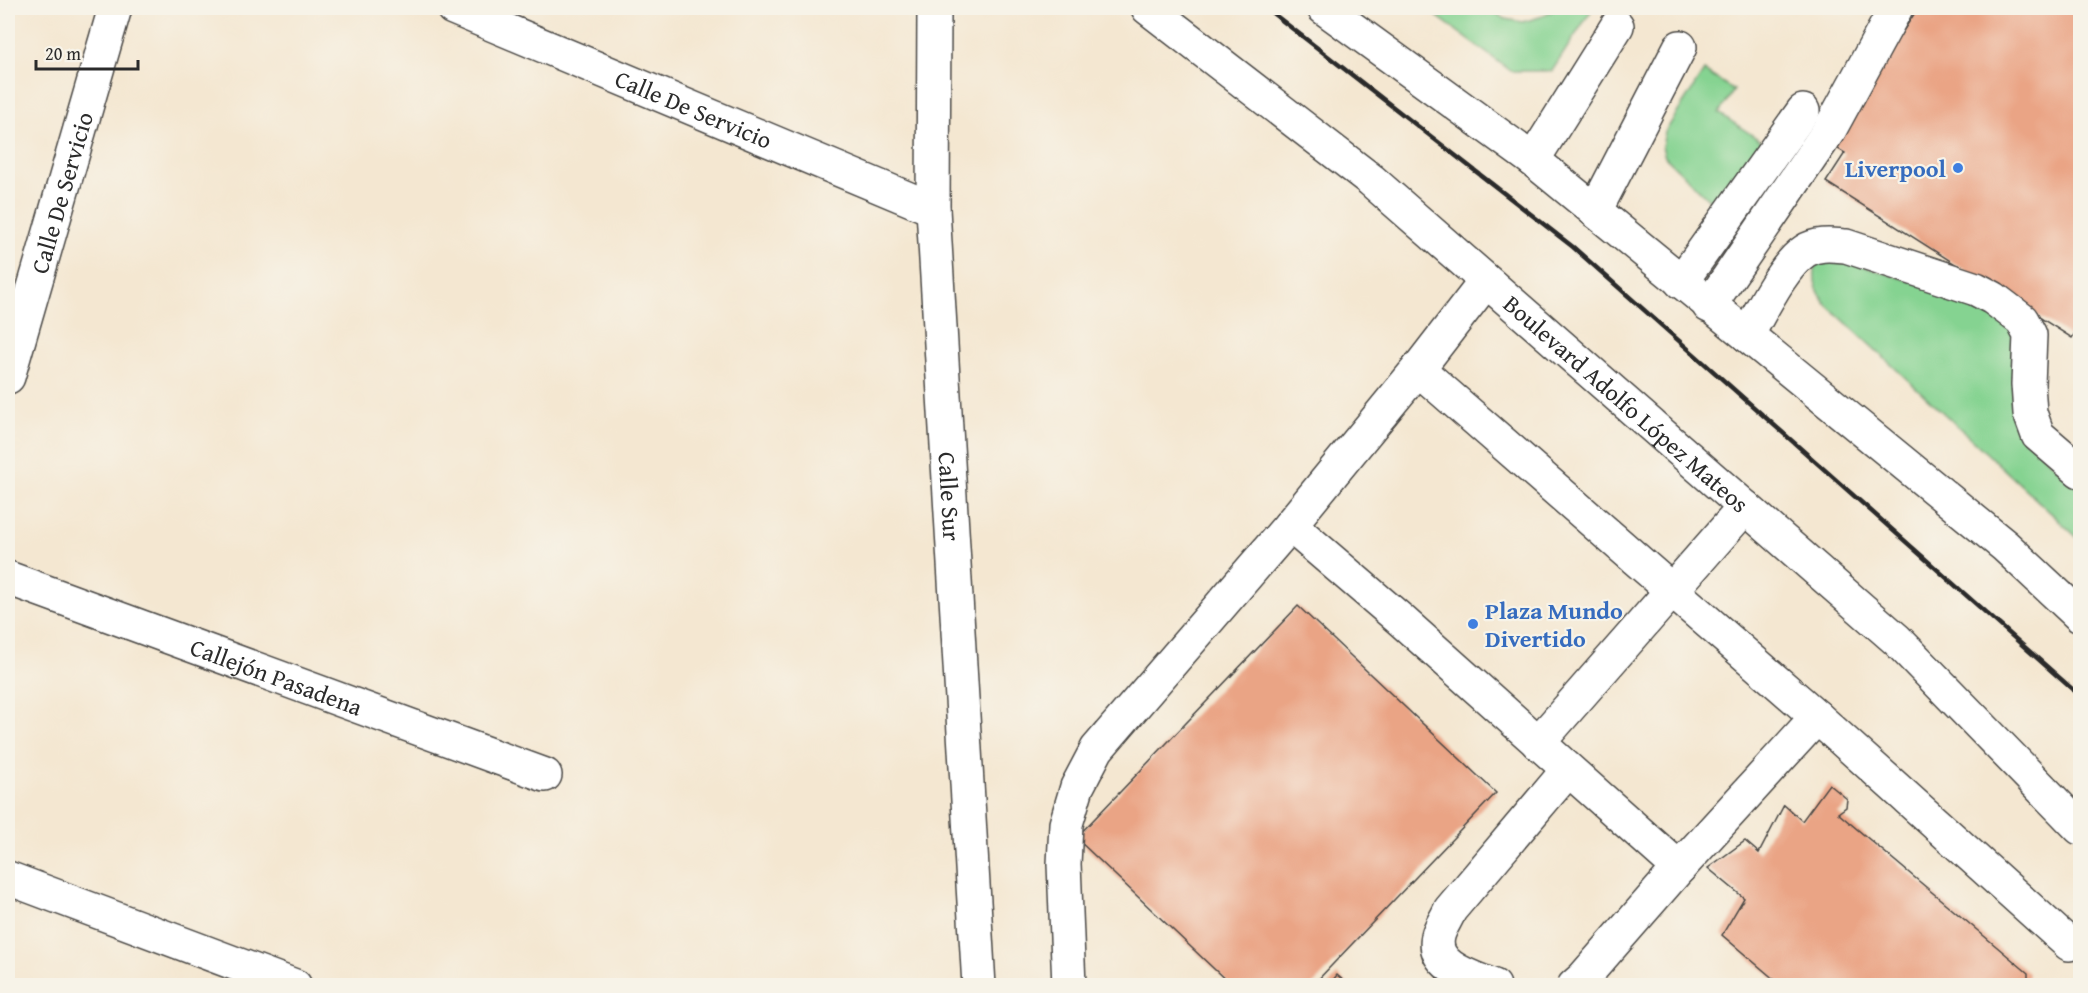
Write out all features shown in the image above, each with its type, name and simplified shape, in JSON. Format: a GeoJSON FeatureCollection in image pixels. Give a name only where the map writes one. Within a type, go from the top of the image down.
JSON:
{"type":"FeatureCollection","features":[{"type":"Feature","properties":{"kind":"main road","name":"Calle De Servicio"},"geometry":{"type":"LineString","coordinates":[[9,369],[115,8]]}},
{"type":"Feature","properties":{"kind":"main road","name":"Calle De Servicio"},"geometry":{"type":"LineString","coordinates":[[453,8],[933,208]]}},
{"type":"Feature","properties":{"kind":"main road","name":"Calle Sur"},"geometry":{"type":"LineString","coordinates":[[934,8],[933,208],[980,986]]}},
{"type":"Feature","properties":{"kind":"main road","name":"Boulevard Adolfo López Mateos"},"geometry":{"type":"LineString","coordinates":[[1148,8],[1371,180],[1897,640],[2080,828]]}},
{"type":"Feature","properties":{"kind":"main road"},"geometry":{"type":"LineString","coordinates":[[1324,8],[1533,160],[2005,546],[2080,616]]}},
{"type":"Feature","properties":{"kind":"main road"},"geometry":{"type":"LineString","coordinates":[[1709,306],[1830,129],[1896,8]]}},
{"type":"Feature","properties":{"kind":"main road"},"geometry":{"type":"LineString","coordinates":[[1533,160],[1617,26]]}},
{"type":"Feature","properties":{"kind":"main road"},"geometry":{"type":"LineString","coordinates":[[1594,211],[1680,47]]}},
{"type":"Feature","properties":{"kind":"main road"},"geometry":{"type":"LineString","coordinates":[[1681,282],[1803,111]]}},
{"type":"Feature","properties":{"kind":"main road"},"geometry":{"type":"LineString","coordinates":[[1747,335],[1784,273],[1805,251],[1824,244],[1846,246],[1976,289],[1993,298],[2022,320],[2030,335],[2028,384],[2030,413],[2038,435],[2080,471]]}},
{"type":"Feature","properties":{"kind":"main road"},"geometry":{"type":"LineString","coordinates":[[1069,986],[1064,864],[1066,824],[1077,787],[1097,749],[1290,525],[1418,369],[1486,281]]}},
{"type":"Feature","properties":{"kind":"main road"},"geometry":{"type":"LineString","coordinates":[[1418,369],[1817,717],[2069,944]]}},
{"type":"Feature","properties":{"kind":"main road"},"geometry":{"type":"LineString","coordinates":[[1538,743],[1745,507]]}},
{"type":"Feature","properties":{"kind":"main road"},"geometry":{"type":"LineString","coordinates":[[1290,525],[1679,868]]}},
{"type":"Feature","properties":{"kind":"main road","name":"Callejón Pasadena"},"geometry":{"type":"LineString","coordinates":[[8,578],[546,775]]}},
{"type":"Feature","properties":{"kind":"main road"},"geometry":{"type":"LineString","coordinates":[[1574,986],[1817,717]]}},
{"type":"Feature","properties":{"kind":"main road"},"geometry":{"type":"LineString","coordinates":[[1494,986],[1452,969],[1442,958],[1438,948],[1438,936],[1450,910],[1568,770]]}},
{"type":"Feature","properties":{"kind":"main road"},"geometry":{"type":"LineString","coordinates":[[8,878],[295,986]]}},
{"type":"Feature","properties":{"kind":"green space"},"geometry":{"type":"Polygon","coordinates":[[[1426,8],[1488,8],[1505,19],[1523,22],[1540,17],[1557,8],[1593,8],[1552,71],[1511,71],[1426,8]]]}},
{"type":"Feature","properties":{"kind":"green space"},"geometry":{"type":"Polygon","coordinates":[[[1704,71],[1734,90],[1719,113],[1764,143],[1721,211],[1665,157],[1662,146],[1665,132],[1704,71]]]}},
{"type":"Feature","properties":{"kind":"green space"},"geometry":{"type":"Polygon","coordinates":[[[1830,256],[1994,307],[2022,337],[2022,436],[2080,488],[2080,540],[1826,304],[1816,286],[1815,271],[1816,265],[1830,256]]]}},
{"type":"Feature","properties":{"kind":"building","name":"Liverpool"},"geometry":{"type":"Polygon","coordinates":[[[1918,8],[2080,8],[2080,325],[2072,338],[1826,182],[1845,153],[1830,144],[1918,8]]]}},
{"type":"Feature","properties":{"kind":"building"},"geometry":{"type":"Polygon","coordinates":[[[1298,606],[1496,793],[1312,986],[1232,986],[1076,838],[1298,606]]]}},
{"type":"Feature","properties":{"kind":"building"},"geometry":{"type":"Polygon","coordinates":[[[1829,784],[1847,799],[1846,807],[1838,813],[2028,973],[2028,981],[2033,986],[1782,986],[1722,935],[1744,898],[1708,868],[1745,841],[1759,853],[1784,805],[1802,821],[1829,784]]]}},
{"type":"Feature","properties":{"kind":"building"},"geometry":{"type":"Polygon","coordinates":[[[1337,975],[1350,986],[1328,986],[1337,975]]]}},
{"type":"Feature","properties":{"kind":"railway"},"geometry":{"type":"LineString","coordinates":[[1266,8],[1573,247],[2080,696]]}},
{"type":"Feature","properties":{"kind":"place","name":"Liverpool"},"geometry":{"type":"Point","coordinates":[1958,168]}},
{"type":"Feature","properties":{"kind":"place","name":"Plaza Mundo Divertido"},"geometry":{"type":"Point","coordinates":[1473,624]}}]}
